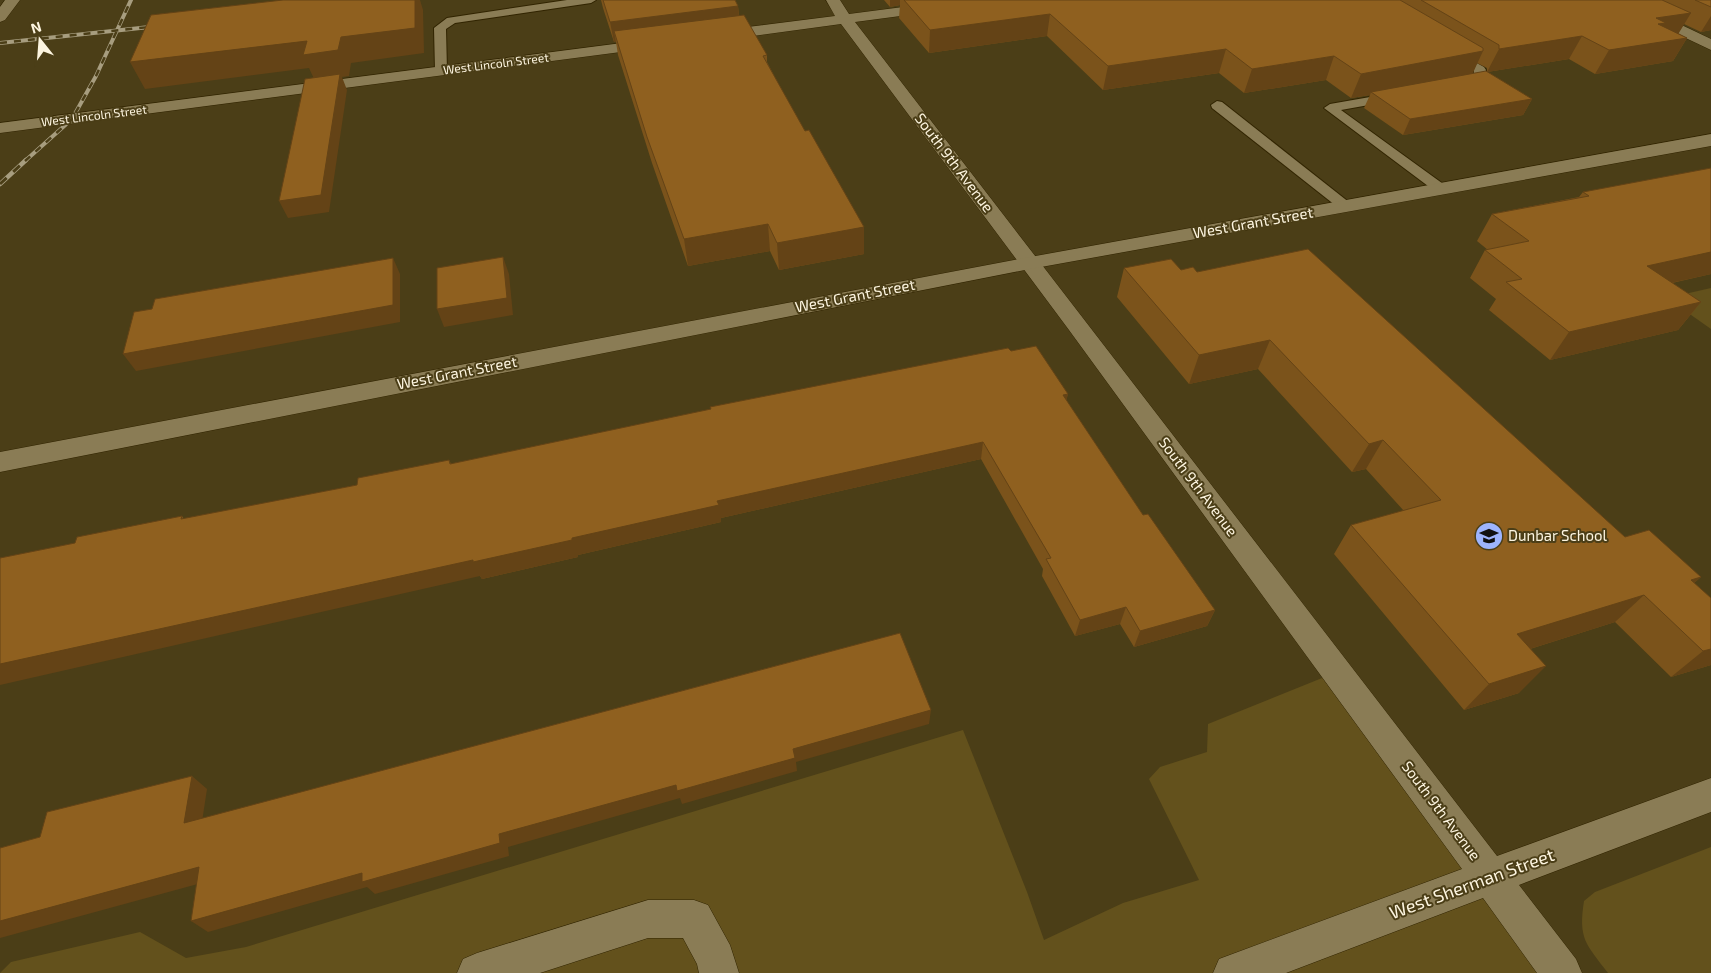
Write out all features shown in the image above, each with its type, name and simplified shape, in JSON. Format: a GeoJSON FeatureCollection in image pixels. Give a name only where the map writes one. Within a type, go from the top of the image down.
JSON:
{"type":"FeatureCollection","features":[{"type":"Feature","properties":{"kind":"street"},"geometry":{"type":"LineString","coordinates":[[0,18],[13,0]]}},
{"type":"Feature","properties":{"kind":"street","name":"South 9th Avenue"},"geometry":{"type":"LineString","coordinates":[[834,0],[845,19],[1562,973]]}},
{"type":"Feature","properties":{"kind":"street"},"geometry":{"type":"LineString","coordinates":[[697,38],[992,0]]}},
{"type":"Feature","properties":{"kind":"street"},"geometry":{"type":"LineString","coordinates":[[1617,0],[1711,45]]}},
{"type":"Feature","properties":{"kind":"street"},"geometry":{"type":"LineString","coordinates":[[1601,2],[1636,9]]}},
{"type":"Feature","properties":{"kind":"street","name":"West Lincoln Street"},"geometry":{"type":"LineString","coordinates":[[0,128],[668,42]]}},
{"type":"Feature","properties":{"kind":"street","name":"West Grant Street"},"geometry":{"type":"LineString","coordinates":[[0,462],[1030,263],[1711,140]]}},
{"type":"Feature","properties":{"kind":"street","name":"West Sherman Street"},"geometry":{"type":"LineString","coordinates":[[1233,973],[1711,795]]}},
{"type":"Feature","properties":{"kind":"street"},"geometry":{"type":"LineString","coordinates":[[477,973],[648,919],[694,919],[716,958],[719,973]]}},
{"type":"Feature","properties":{"kind":"lane"},"geometry":{"type":"LineString","coordinates":[[441,71],[440,28],[451,20],[590,0]]}},
{"type":"Feature","properties":{"kind":"lane"},"geometry":{"type":"LineString","coordinates":[[1438,45],[1480,70],[1479,81],[1451,86]]}},
{"type":"Feature","properties":{"kind":"lane"},"geometry":{"type":"LineString","coordinates":[[1404,95],[1330,108],[1441,189]]}},
{"type":"Feature","properties":{"kind":"lane"},"geometry":{"type":"LineString","coordinates":[[1217,105],[1345,206]]}},
{"type":"Feature","properties":{"kind":"shaded area"},"geometry":{"type":"Polygon","coordinates":[[[1711,288],[1711,329],[1667,298],[1711,288]]]}},
{"type":"Feature","properties":{"kind":"shaded area"},"geometry":{"type":"Polygon","coordinates":[[[1337,672],[1562,973],[0,973],[11,962],[140,932],[186,958],[246,947],[963,730],[1044,940],[1123,903],[1199,880],[1149,779],[1160,767],[1207,752],[1208,724],[1337,672]]]}},
{"type":"Feature","properties":{"kind":"shaded area"},"geometry":{"type":"Polygon","coordinates":[[[1711,847],[1711,973],[1608,973],[1589,947],[1583,933],[1582,914],[1584,901],[1595,892],[1711,847]]]}},
{"type":"Feature","properties":{"kind":"building"},"geometry":{"type":"Polygon","coordinates":[[[283,0],[415,0],[415,28],[341,37],[338,50],[303,55],[307,41],[130,62],[151,15],[283,0]]]}},
{"type":"Feature","properties":{"kind":"building"},"geometry":{"type":"Polygon","coordinates":[[[603,0],[735,0],[738,6],[610,22],[603,0]]]}},
{"type":"Feature","properties":{"kind":"building"},"geometry":{"type":"Polygon","coordinates":[[[904,0],[1400,0],[1483,48],[1483,51],[1361,74],[1334,56],[1252,69],[1226,49],[1108,66],[1050,14],[930,30],[904,0]]]}},
{"type":"Feature","properties":{"kind":"building"},"geometry":{"type":"Polygon","coordinates":[[[1421,0],[1662,0],[1691,13],[1656,18],[1666,23],[1658,24],[1687,38],[1609,50],[1582,36],[1499,49],[1499,45],[1421,0]]]}},
{"type":"Feature","properties":{"kind":"building"},"geometry":{"type":"Polygon","coordinates":[[[1695,0],[1711,0],[1711,7],[1695,0]]]}},
{"type":"Feature","properties":{"kind":"building"},"geometry":{"type":"Polygon","coordinates":[[[744,15],[767,55],[763,56],[805,131],[809,130],[864,227],[777,243],[768,224],[684,239],[647,137],[614,31],[744,15]]]}},
{"type":"Feature","properties":{"kind":"building"},"geometry":{"type":"Polygon","coordinates":[[[1486,71],[1532,99],[1410,119],[1371,92],[1486,71]]]}},
{"type":"Feature","properties":{"kind":"building"},"geometry":{"type":"Polygon","coordinates":[[[340,74],[321,195],[279,201],[305,79],[340,74]]]}},
{"type":"Feature","properties":{"kind":"building"},"geometry":{"type":"Polygon","coordinates":[[[1711,168],[1711,252],[1647,266],[1701,302],[1569,332],[1506,282],[1522,279],[1485,250],[1529,241],[1492,214],[1589,196],[1583,192],[1711,168]]]}},
{"type":"Feature","properties":{"kind":"building"},"geometry":{"type":"Polygon","coordinates":[[[1308,249],[1625,537],[1649,530],[1701,577],[1691,580],[1711,598],[1711,649],[1703,651],[1644,595],[1517,634],[1546,666],[1489,684],[1351,525],[1441,500],[1383,440],[1369,444],[1270,340],[1199,355],[1124,268],[1171,259],[1181,270],[1193,267],[1197,272],[1308,249]]]}},
{"type":"Feature","properties":{"kind":"building"},"geometry":{"type":"Polygon","coordinates":[[[503,257],[507,298],[437,309],[437,268],[503,257]]]}},
{"type":"Feature","properties":{"kind":"building"},"geometry":{"type":"Polygon","coordinates":[[[393,258],[393,305],[123,354],[134,312],[152,309],[155,299],[393,258]]]}},
{"type":"Feature","properties":{"kind":"building"},"geometry":{"type":"Polygon","coordinates":[[[1036,346],[1068,394],[1063,395],[1143,515],[1148,514],[1215,610],[1140,631],[1126,607],[1080,620],[1046,559],[1051,558],[983,442],[717,501],[719,505],[572,538],[572,540],[0,664],[0,558],[75,543],[77,537],[357,485],[358,478],[449,460],[450,464],[711,409],[710,407],[1008,348],[1011,351],[1036,346]]]}},
{"type":"Feature","properties":{"kind":"building"},"geometry":{"type":"Polygon","coordinates":[[[900,633],[931,710],[793,749],[795,758],[677,791],[676,785],[499,834],[500,843],[362,882],[362,873],[191,921],[199,867],[0,921],[0,848],[40,837],[47,812],[192,776],[184,823],[900,633]]]}},
{"type":"Feature","properties":{"kind":"railway"},"geometry":{"type":"LineString","coordinates":[[117,30],[131,0]]}},
{"type":"Feature","properties":{"kind":"railway"},"geometry":{"type":"LineString","coordinates":[[117,30],[159,26]]}},
{"type":"Feature","properties":{"kind":"railway"},"geometry":{"type":"LineString","coordinates":[[0,43],[117,30]]}},
{"type":"Feature","properties":{"kind":"railway"},"geometry":{"type":"LineString","coordinates":[[25,161],[72,119],[96,76],[117,30]]}},
{"type":"Feature","properties":{"kind":"railway"},"geometry":{"type":"LineString","coordinates":[[0,184],[26,160]]}},
{"type":"Feature","properties":{"kind":"place","name":"Dunbar School"},"geometry":{"type":"Point","coordinates":[1489,536]}}]}
